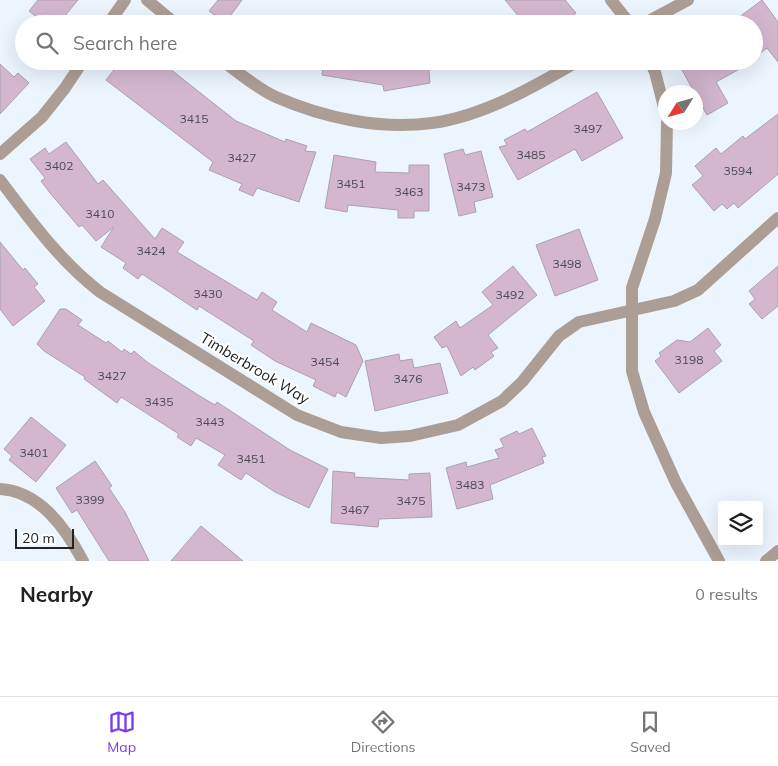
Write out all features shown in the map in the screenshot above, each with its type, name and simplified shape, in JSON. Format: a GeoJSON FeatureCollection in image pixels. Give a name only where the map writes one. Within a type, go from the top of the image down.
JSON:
{"type":"FeatureCollection","features":[{"type":"Feature","properties":{"kind":"street"},"geometry":{"type":"LineString","coordinates":[[114,15],[125,0]]}},
{"type":"Feature","properties":{"kind":"street"},"geometry":{"type":"LineString","coordinates":[[147,0],[165,15]]}},
{"type":"Feature","properties":{"kind":"street"},"geometry":{"type":"LineString","coordinates":[[611,0],[623,15]]}},
{"type":"Feature","properties":{"kind":"street"},"geometry":{"type":"LineString","coordinates":[[660,15],[688,0]]}},
{"type":"Feature","properties":{"kind":"street"},"geometry":{"type":"LineString","coordinates":[[0,154],[42,117],[76,70]]}},
{"type":"Feature","properties":{"kind":"street"},"geometry":{"type":"LineString","coordinates":[[236,70],[275,96],[324,115],[382,124],[432,123],[487,108],[535,86],[563,70]]}},
{"type":"Feature","properties":{"kind":"street"},"geometry":{"type":"LineString","coordinates":[[654,70],[658,85]]}},
{"type":"Feature","properties":{"kind":"street"},"geometry":{"type":"LineString","coordinates":[[667,130],[666,173],[655,219],[632,288],[634,311],[632,371],[644,412],[692,517],[719,561]]}},
{"type":"Feature","properties":{"kind":"street","name":"Timberbrook Way"},"geometry":{"type":"LineString","coordinates":[[0,180],[56,252],[75,273],[100,292],[297,415],[341,432],[381,438],[410,436],[458,426],[502,401],[522,382],[559,336],[579,322],[674,301],[698,290],[778,218]]}},
{"type":"Feature","properties":{"kind":"street"},"geometry":{"type":"LineString","coordinates":[[0,489],[10,490],[31,498],[49,513],[69,538],[83,561]]}},
{"type":"Feature","properties":{"kind":"street"},"geometry":{"type":"LineString","coordinates":[[766,561],[778,551]]}},
{"type":"Feature","properties":{"kind":"building"},"geometry":{"type":"Polygon","coordinates":[[[38,0],[78,0],[66,15],[34,15],[29,11],[38,0]]]}},
{"type":"Feature","properties":{"kind":"building"},"geometry":{"type":"Polygon","coordinates":[[[218,0],[242,0],[231,15],[214,15],[209,11],[218,0]]]}},
{"type":"Feature","properties":{"kind":"building"},"geometry":{"type":"Polygon","coordinates":[[[505,0],[565,0],[576,13],[573,15],[518,15],[505,0]]]}},
{"type":"Feature","properties":{"kind":"building"},"geometry":{"type":"Polygon","coordinates":[[[762,0],[778,22],[778,62],[767,48],[763,51],[763,15],[742,15],[762,0]]]}},
{"type":"Feature","properties":{"kind":"building"},"geometry":{"type":"Polygon","coordinates":[[[0,64],[14,77],[18,73],[29,83],[0,114],[0,64]]]}},
{"type":"Feature","properties":{"kind":"building"},"geometry":{"type":"Polygon","coordinates":[[[114,70],[171,70],[236,121],[285,142],[286,139],[307,146],[305,151],[316,152],[299,202],[257,188],[253,196],[239,190],[242,184],[209,170],[213,162],[106,80],[114,70]]]}},
{"type":"Feature","properties":{"kind":"building"},"geometry":{"type":"Polygon","coordinates":[[[323,70],[429,70],[430,83],[384,91],[383,85],[322,75],[323,70]]]}},
{"type":"Feature","properties":{"kind":"building"},"geometry":{"type":"Polygon","coordinates":[[[682,70],[738,70],[716,82],[728,103],[707,115],[703,108],[703,85],[690,85],[682,70]]]}},
{"type":"Feature","properties":{"kind":"building"},"geometry":{"type":"Polygon","coordinates":[[[597,92],[623,138],[582,161],[575,149],[518,180],[499,147],[507,145],[504,140],[525,129],[527,132],[597,92]]]}},
{"type":"Feature","properties":{"kind":"building"},"geometry":{"type":"Polygon","coordinates":[[[778,114],[778,174],[738,208],[734,203],[727,209],[722,204],[714,211],[692,185],[703,176],[695,166],[716,148],[721,154],[743,136],[745,139],[778,114]]]}},
{"type":"Feature","properties":{"kind":"building"},"geometry":{"type":"Polygon","coordinates":[[[66,142],[98,184],[103,180],[155,239],[162,228],[184,242],[177,252],[257,300],[262,292],[277,302],[272,310],[307,332],[311,323],[356,345],[363,361],[346,397],[337,392],[335,397],[313,386],[316,380],[275,361],[251,345],[254,341],[199,306],[197,310],[142,274],[138,279],[123,268],[126,263],[101,247],[114,227],[96,241],[82,225],[79,227],[50,193],[41,181],[45,178],[30,159],[45,148],[49,154],[66,142]]]}},
{"type":"Feature","properties":{"kind":"building"},"geometry":{"type":"Polygon","coordinates":[[[463,149],[465,155],[481,151],[493,197],[474,202],[476,212],[459,216],[444,154],[463,149]]]}},
{"type":"Feature","properties":{"kind":"building"},"geometry":{"type":"Polygon","coordinates":[[[334,155],[376,162],[375,172],[409,173],[409,165],[429,165],[429,211],[414,211],[414,218],[398,218],[398,210],[348,205],[347,212],[325,208],[334,155]]]}},
{"type":"Feature","properties":{"kind":"building"},"geometry":{"type":"Polygon","coordinates":[[[579,229],[598,280],[555,296],[536,245],[579,229]]]}},
{"type":"Feature","properties":{"kind":"building"},"geometry":{"type":"Polygon","coordinates":[[[0,242],[23,270],[25,268],[38,284],[34,287],[45,301],[13,326],[0,309],[0,242]]]}},
{"type":"Feature","properties":{"kind":"building"},"geometry":{"type":"Polygon","coordinates":[[[513,266],[537,295],[488,335],[498,348],[491,352],[494,356],[475,370],[473,367],[461,376],[447,346],[442,348],[434,337],[456,321],[460,328],[493,305],[482,292],[513,266]]]}},
{"type":"Feature","properties":{"kind":"building"},"geometry":{"type":"Polygon","coordinates":[[[778,266],[778,306],[762,319],[749,304],[755,299],[749,291],[778,266]]]}},
{"type":"Feature","properties":{"kind":"building"},"geometry":{"type":"Polygon","coordinates":[[[60,309],[66,309],[82,320],[78,325],[106,343],[108,341],[122,352],[124,349],[131,354],[134,351],[147,362],[198,395],[215,405],[217,402],[290,450],[328,469],[309,508],[275,492],[246,473],[241,480],[218,465],[225,455],[196,438],[191,446],[177,437],[179,434],[121,397],[117,403],[84,379],[85,377],[44,351],[37,344],[60,309]]]}},
{"type":"Feature","properties":{"kind":"building"},"geometry":{"type":"Polygon","coordinates":[[[708,328],[721,345],[714,351],[722,361],[679,393],[655,361],[661,356],[659,353],[677,340],[690,342],[708,328]]]}},
{"type":"Feature","properties":{"kind":"building"},"geometry":{"type":"Polygon","coordinates":[[[399,354],[400,361],[412,359],[414,368],[440,363],[448,393],[375,411],[365,361],[399,354]]]}},
{"type":"Feature","properties":{"kind":"building"},"geometry":{"type":"Polygon","coordinates":[[[31,417],[66,445],[36,482],[9,460],[12,456],[4,449],[31,417]]]}},
{"type":"Feature","properties":{"kind":"building"},"geometry":{"type":"Polygon","coordinates":[[[532,428],[546,456],[542,457],[544,463],[490,485],[493,499],[457,509],[446,468],[466,462],[467,467],[499,458],[495,450],[504,447],[500,439],[517,431],[519,434],[532,428]]]}},
{"type":"Feature","properties":{"kind":"building"},"geometry":{"type":"Polygon","coordinates":[[[95,461],[112,486],[109,488],[125,512],[149,561],[109,561],[77,510],[72,513],[56,488],[95,461]]]}},
{"type":"Feature","properties":{"kind":"building"},"geometry":{"type":"Polygon","coordinates":[[[333,471],[355,473],[354,477],[409,480],[409,474],[430,473],[432,517],[379,519],[378,527],[331,523],[333,471]]]}},
{"type":"Feature","properties":{"kind":"building"},"geometry":{"type":"Polygon","coordinates":[[[201,526],[243,561],[171,561],[201,526]]]}}]}
